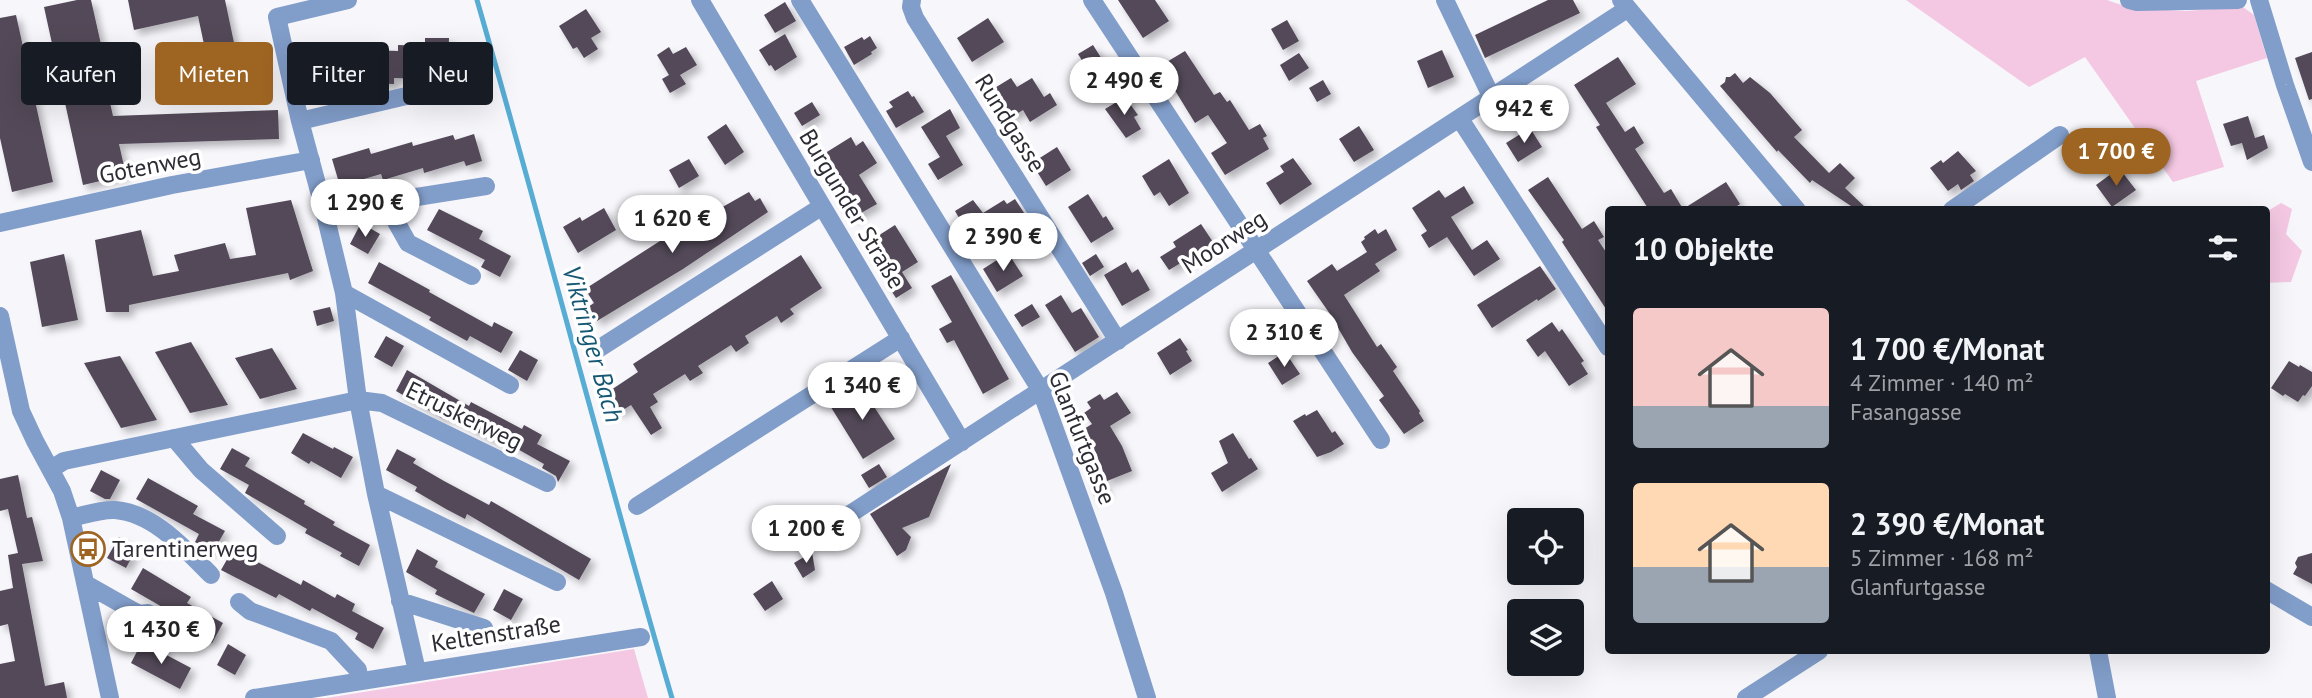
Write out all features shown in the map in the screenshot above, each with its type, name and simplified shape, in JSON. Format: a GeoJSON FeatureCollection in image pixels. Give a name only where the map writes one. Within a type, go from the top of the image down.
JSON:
{"type":"FeatureCollection","features":[{"type":"Feature","properties":{"kind":"street"},"geometry":{"type":"LineString","coordinates":[[348,0],[277,17],[300,121],[344,293],[358,400],[376,494],[417,671]]}},
{"type":"Feature","properties":{"kind":"street","name":"Burgunder Straße"},"geometry":{"type":"LineString","coordinates":[[700,0],[962,442]]}},
{"type":"Feature","properties":{"kind":"street","name":"Glanfurtgasse"},"geometry":{"type":"LineString","coordinates":[[800,0],[1041,391],[1114,593],[1147,698]]}},
{"type":"Feature","properties":{"kind":"street","name":"Rundgasse"},"geometry":{"type":"LineString","coordinates":[[912,0],[911,7],[915,18],[1118,341]]}},
{"type":"Feature","properties":{"kind":"street"},"geometry":{"type":"LineString","coordinates":[[1092,0],[1381,440]]}},
{"type":"Feature","properties":{"kind":"street"},"geometry":{"type":"LineString","coordinates":[[1445,0],[1492,99]]}},
{"type":"Feature","properties":{"kind":"street"},"geometry":{"type":"LineString","coordinates":[[2130,0],[2238,0]]}},
{"type":"Feature","properties":{"kind":"street"},"geometry":{"type":"LineString","coordinates":[[2259,0],[2312,162]]}},
{"type":"Feature","properties":{"kind":"street"},"geometry":{"type":"LineString","coordinates":[[1624,5],[1794,206]]}},
{"type":"Feature","properties":{"kind":"street","name":"Moorweg"},"geometry":{"type":"LineString","coordinates":[[847,516],[1492,99],[1624,5]]}},
{"type":"Feature","properties":{"kind":"street"},"geometry":{"type":"LineString","coordinates":[[300,121],[403,97]]}},
{"type":"Feature","properties":{"kind":"street"},"geometry":{"type":"LineString","coordinates":[[1460,119],[1605,341]]}},
{"type":"Feature","properties":{"kind":"street"},"geometry":{"type":"LineString","coordinates":[[1958,206],[2060,135]]}},
{"type":"Feature","properties":{"kind":"street","name":"Gotenweg"},"geometry":{"type":"LineString","coordinates":[[0,223],[172,185],[311,160]]}},
{"type":"Feature","properties":{"kind":"street"},"geometry":{"type":"LineString","coordinates":[[323,206],[385,202],[486,186]]}},
{"type":"Feature","properties":{"kind":"street"},"geometry":{"type":"LineString","coordinates":[[385,202],[408,243],[472,276]]}},
{"type":"Feature","properties":{"kind":"street"},"geometry":{"type":"LineString","coordinates":[[592,354],[821,207]]}},
{"type":"Feature","properties":{"kind":"street","name":"Etruskerweg"},"geometry":{"type":"LineString","coordinates":[[344,293],[510,385]]}},
{"type":"Feature","properties":{"kind":"street"},"geometry":{"type":"LineString","coordinates":[[0,316],[21,411],[51,469],[71,518],[110,698]]}},
{"type":"Feature","properties":{"kind":"street"},"geometry":{"type":"LineString","coordinates":[[637,506],[901,338]]}},
{"type":"Feature","properties":{"kind":"street"},"geometry":{"type":"LineString","coordinates":[[51,469],[64,461],[358,400]]}},
{"type":"Feature","properties":{"kind":"street","name":"Etruskerweg"},"geometry":{"type":"LineString","coordinates":[[358,400],[382,403],[547,483]]}},
{"type":"Feature","properties":{"kind":"street"},"geometry":{"type":"LineString","coordinates":[[174,438],[201,470],[277,536]]}},
{"type":"Feature","properties":{"kind":"street"},"geometry":{"type":"LineString","coordinates":[[376,494],[557,582]]}},
{"type":"Feature","properties":{"kind":"street"},"geometry":{"type":"LineString","coordinates":[[71,518],[115,510],[146,518],[181,545],[211,575]]}},
{"type":"Feature","properties":{"kind":"street"},"geometry":{"type":"LineString","coordinates":[[86,584],[139,614],[148,613]]}},
{"type":"Feature","properties":{"kind":"street"},"geometry":{"type":"LineString","coordinates":[[2270,592],[2312,617]]}},
{"type":"Feature","properties":{"kind":"street"},"geometry":{"type":"LineString","coordinates":[[400,601],[484,628]]}},
{"type":"Feature","properties":{"kind":"street"},"geometry":{"type":"LineString","coordinates":[[239,602],[250,611],[331,641],[358,670],[359,681]]}},
{"type":"Feature","properties":{"kind":"street","name":"Keltenstraße"},"geometry":{"type":"LineString","coordinates":[[254,698],[641,637]]}},
{"type":"Feature","properties":{"kind":"street"},"geometry":{"type":"LineString","coordinates":[[1746,698],[1814,654]]}},
{"type":"Feature","properties":{"kind":"street"},"geometry":{"type":"LineString","coordinates":[[2099,654],[2107,698]]}},
{"type":"Feature","properties":{"kind":"shaded area"},"geometry":{"type":"Polygon","coordinates":[[[1906,0],[2107,0],[2130,8],[2185,11],[2243,7],[2254,15],[2267,58],[2196,81],[2224,167],[2173,182],[2085,57],[2029,87],[1906,0]]]}},
{"type":"Feature","properties":{"kind":"shaded area"},"geometry":{"type":"Polygon","coordinates":[[[2281,203],[2292,209],[2286,234],[2302,251],[2291,282],[2270,283],[2270,210],[2281,203]]]}},
{"type":"Feature","properties":{"kind":"shaded area"},"geometry":{"type":"Polygon","coordinates":[[[634,649],[648,698],[326,698],[634,649]]]}},
{"type":"Feature","properties":{"kind":"building"},"geometry":{"type":"Polygon","coordinates":[[[91,0],[100,42],[52,42],[44,7],[91,0]]]}},
{"type":"Feature","properties":{"kind":"building"},"geometry":{"type":"Polygon","coordinates":[[[128,0],[225,0],[234,42],[204,42],[198,16],[134,30],[128,0]]]}},
{"type":"Feature","properties":{"kind":"building"},"geometry":{"type":"Polygon","coordinates":[[[1118,0],[1155,0],[1169,21],[1143,38],[1118,0]]]}},
{"type":"Feature","properties":{"kind":"building"},"geometry":{"type":"Polygon","coordinates":[[[1548,0],[1573,0],[1580,13],[1485,58],[1475,35],[1548,0]]]}},
{"type":"Feature","properties":{"kind":"building"},"geometry":{"type":"Polygon","coordinates":[[[785,2],[796,21],[775,33],[764,15],[785,2]]]}},
{"type":"Feature","properties":{"kind":"building"},"geometry":{"type":"Polygon","coordinates":[[[586,9],[601,32],[591,38],[598,49],[584,58],[577,47],[573,49],[559,26],[586,9]]]}},
{"type":"Feature","properties":{"kind":"building"},"geometry":{"type":"Polygon","coordinates":[[[16,15],[22,42],[21,105],[36,105],[53,182],[12,192],[0,138],[0,18],[16,15]]]}},
{"type":"Feature","properties":{"kind":"building"},"geometry":{"type":"Polygon","coordinates":[[[988,18],[1004,42],[972,62],[957,38],[988,18]]]}},
{"type":"Feature","properties":{"kind":"building"},"geometry":{"type":"Polygon","coordinates":[[[1287,20],[1299,41],[1283,50],[1271,29],[1287,20]]]}},
{"type":"Feature","properties":{"kind":"building"},"geometry":{"type":"Polygon","coordinates":[[[785,34],[797,57],[775,71],[759,50],[785,34]]]}},
{"type":"Feature","properties":{"kind":"building"},"geometry":{"type":"Polygon","coordinates":[[[870,36],[877,48],[854,65],[844,47],[862,37],[864,40],[870,36]]]}},
{"type":"Feature","properties":{"kind":"building"},"geometry":{"type":"Polygon","coordinates":[[[425,38],[449,38],[449,42],[425,42],[425,38]]]}},
{"type":"Feature","properties":{"kind":"building"},"geometry":{"type":"Polygon","coordinates":[[[398,45],[403,45],[403,78],[394,78],[394,84],[389,84],[389,51],[398,51],[398,45]]]}},
{"type":"Feature","properties":{"kind":"building"},"geometry":{"type":"Polygon","coordinates":[[[1093,45],[1105,64],[1092,71],[1098,80],[1085,88],[1077,77],[1088,70],[1078,54],[1093,45]]]}},
{"type":"Feature","properties":{"kind":"building"},"geometry":{"type":"Polygon","coordinates":[[[669,47],[673,54],[686,47],[697,65],[680,75],[686,84],[670,93],[662,79],[669,75],[657,55],[669,47]]]}},
{"type":"Feature","properties":{"kind":"building"},"geometry":{"type":"Polygon","coordinates":[[[1442,50],[1454,77],[1428,88],[1417,61],[1442,50]]]}},
{"type":"Feature","properties":{"kind":"building"},"geometry":{"type":"Polygon","coordinates":[[[1185,51],[1214,95],[1220,92],[1227,102],[1230,100],[1249,130],[1260,124],[1267,136],[1263,138],[1269,149],[1225,175],[1211,153],[1227,143],[1208,115],[1195,123],[1160,66],[1185,51]]]}},
{"type":"Feature","properties":{"kind":"building"},"geometry":{"type":"Polygon","coordinates":[[[2312,52],[2312,99],[2309,100],[2295,58],[2312,52]]]}},
{"type":"Feature","properties":{"kind":"building"},"geometry":{"type":"Polygon","coordinates":[[[1299,53],[1309,68],[1289,81],[1280,65],[1299,53]]]}},
{"type":"Feature","properties":{"kind":"building"},"geometry":{"type":"Polygon","coordinates":[[[1618,57],[1636,84],[1606,103],[1625,132],[1634,126],[1644,143],[1635,149],[1664,193],[1671,189],[1681,206],[1646,206],[1596,127],[1600,125],[1574,85],[1618,57]]]}},
{"type":"Feature","properties":{"kind":"building"},"geometry":{"type":"Polygon","coordinates":[[[1735,73],[1743,83],[1750,77],[1770,93],[1802,130],[1794,137],[1829,173],[1840,163],[1855,178],[1845,188],[1864,206],[1851,206],[1812,180],[1810,183],[1778,150],[1777,152],[1720,86],[1726,77],[1735,73]]]}},
{"type":"Feature","properties":{"kind":"building"},"geometry":{"type":"Polygon","coordinates":[[[1011,78],[1017,87],[1032,78],[1044,97],[1050,93],[1057,105],[1030,122],[1023,110],[1010,118],[993,89],[1011,78]]]}},
{"type":"Feature","properties":{"kind":"building"},"geometry":{"type":"Polygon","coordinates":[[[1323,80],[1331,94],[1317,102],[1309,88],[1323,80]]]}},
{"type":"Feature","properties":{"kind":"building"},"geometry":{"type":"Polygon","coordinates":[[[908,91],[924,112],[896,128],[886,111],[893,107],[889,102],[908,91]]]}},
{"type":"Feature","properties":{"kind":"building"},"geometry":{"type":"Polygon","coordinates":[[[1125,97],[1138,115],[1134,117],[1141,129],[1126,138],[1105,109],[1125,97]]]}},
{"type":"Feature","properties":{"kind":"building"},"geometry":{"type":"Polygon","coordinates":[[[812,102],[820,115],[802,126],[794,113],[812,102]]]}},
{"type":"Feature","properties":{"kind":"building"},"geometry":{"type":"Polygon","coordinates":[[[65,105],[110,105],[113,116],[278,110],[279,139],[119,144],[126,175],[83,185],[65,105]]]}},
{"type":"Feature","properties":{"kind":"building"},"geometry":{"type":"Polygon","coordinates":[[[950,109],[960,128],[946,136],[963,165],[938,180],[928,164],[940,157],[921,127],[950,109]]]}},
{"type":"Feature","properties":{"kind":"building"},"geometry":{"type":"Polygon","coordinates":[[[2248,116],[2255,138],[2264,135],[2268,148],[2247,160],[2242,143],[2231,146],[2223,124],[2248,116]]]}},
{"type":"Feature","properties":{"kind":"building"},"geometry":{"type":"Polygon","coordinates":[[[726,124],[744,152],[725,165],[707,137],[726,124]]]}},
{"type":"Feature","properties":{"kind":"building"},"geometry":{"type":"Polygon","coordinates":[[[1359,126],[1374,150],[1354,162],[1339,139],[1359,126]]]}},
{"type":"Feature","properties":{"kind":"building"},"geometry":{"type":"Polygon","coordinates":[[[1530,128],[1542,147],[1518,162],[1506,143],[1530,128]]]}},
{"type":"Feature","properties":{"kind":"building"},"geometry":{"type":"Polygon","coordinates":[[[474,134],[482,161],[466,166],[464,161],[424,173],[423,168],[383,180],[381,174],[340,186],[332,159],[369,148],[371,154],[412,142],[413,146],[453,135],[455,140],[474,134]]]}},
{"type":"Feature","properties":{"kind":"building"},"geometry":{"type":"Polygon","coordinates":[[[851,137],[856,146],[863,141],[877,163],[859,175],[877,204],[852,218],[814,160],[851,137]]]}},
{"type":"Feature","properties":{"kind":"building"},"geometry":{"type":"Polygon","coordinates":[[[1057,147],[1071,170],[1046,186],[1036,170],[1039,168],[1035,161],[1057,147]]]}},
{"type":"Feature","properties":{"kind":"building"},"geometry":{"type":"Polygon","coordinates":[[[1958,151],[1976,171],[1970,175],[1974,181],[1961,190],[1958,184],[1948,191],[1930,168],[1941,160],[1943,163],[1958,151]]]}},
{"type":"Feature","properties":{"kind":"building"},"geometry":{"type":"Polygon","coordinates":[[[1293,158],[1312,184],[1280,205],[1266,183],[1284,172],[1280,166],[1293,158]]]}},
{"type":"Feature","properties":{"kind":"building"},"geometry":{"type":"Polygon","coordinates":[[[689,159],[699,176],[679,188],[669,170],[689,159]]]}},
{"type":"Feature","properties":{"kind":"building"},"geometry":{"type":"Polygon","coordinates":[[[1169,159],[1189,193],[1169,206],[1160,192],[1154,196],[1142,176],[1169,159]]]}},
{"type":"Feature","properties":{"kind":"building"},"geometry":{"type":"Polygon","coordinates":[[[2119,168],[2136,190],[2111,206],[2096,185],[2119,168]]]}},
{"type":"Feature","properties":{"kind":"building"},"geometry":{"type":"Polygon","coordinates":[[[1548,177],[1582,229],[1594,221],[1604,237],[1598,240],[1605,250],[1605,307],[1562,242],[1564,240],[1528,190],[1548,177]]]}},
{"type":"Feature","properties":{"kind":"building"},"geometry":{"type":"Polygon","coordinates":[[[1726,182],[1740,204],[1737,206],[1688,206],[1726,182]]]}},
{"type":"Feature","properties":{"kind":"building"},"geometry":{"type":"Polygon","coordinates":[[[1464,186],[1474,203],[1451,217],[1472,250],[1487,240],[1500,259],[1474,276],[1447,237],[1429,248],[1421,235],[1427,231],[1412,208],[1439,190],[1445,198],[1464,186]]]}},
{"type":"Feature","properties":{"kind":"building"},"geometry":{"type":"Polygon","coordinates":[[[749,192],[755,201],[760,198],[768,212],[683,269],[597,321],[588,307],[594,303],[585,289],[710,209],[712,213],[749,192]]]}},
{"type":"Feature","properties":{"kind":"building"},"geometry":{"type":"Polygon","coordinates":[[[1088,194],[1103,218],[1106,216],[1114,229],[1091,243],[1068,207],[1088,194]]]}},
{"type":"Feature","properties":{"kind":"building"},"geometry":{"type":"Polygon","coordinates":[[[1015,199],[1026,216],[1004,230],[998,221],[977,234],[976,231],[969,235],[955,211],[973,200],[983,213],[1004,200],[1007,204],[1015,199]]]}},
{"type":"Feature","properties":{"kind":"building"},"geometry":{"type":"Polygon","coordinates":[[[291,200],[313,271],[290,280],[288,273],[129,305],[129,312],[106,312],[95,240],[141,230],[153,276],[179,271],[174,255],[225,243],[230,259],[256,255],[246,208],[291,200]]]}},
{"type":"Feature","properties":{"kind":"building"},"geometry":{"type":"Polygon","coordinates":[[[604,208],[616,230],[578,253],[563,227],[580,217],[582,221],[604,208]]]}},
{"type":"Feature","properties":{"kind":"building"},"geometry":{"type":"Polygon","coordinates":[[[439,209],[483,231],[479,239],[511,256],[500,277],[481,267],[485,260],[427,230],[439,209]]]}},
{"type":"Feature","properties":{"kind":"building"},"geometry":{"type":"Polygon","coordinates":[[[361,223],[380,234],[368,254],[350,244],[361,223]]]}},
{"type":"Feature","properties":{"kind":"building"},"geometry":{"type":"Polygon","coordinates":[[[1201,224],[1215,245],[1169,270],[1160,257],[1176,247],[1173,242],[1201,224]]]}},
{"type":"Feature","properties":{"kind":"building"},"geometry":{"type":"Polygon","coordinates":[[[895,225],[918,262],[902,272],[912,288],[896,298],[883,278],[892,272],[873,239],[895,225]]]}},
{"type":"Feature","properties":{"kind":"building"},"geometry":{"type":"Polygon","coordinates":[[[1375,229],[1378,234],[1386,229],[1397,250],[1375,264],[1380,271],[1344,295],[1377,347],[1381,344],[1397,367],[1393,371],[1420,411],[1424,421],[1404,434],[1379,400],[1384,396],[1352,352],[1307,281],[1332,264],[1337,271],[1367,252],[1361,242],[1375,229]]]}},
{"type":"Feature","properties":{"kind":"building"},"geometry":{"type":"Polygon","coordinates":[[[1008,253],[1023,276],[997,292],[983,269],[1008,253]]]}},
{"type":"Feature","properties":{"kind":"building"},"geometry":{"type":"Polygon","coordinates":[[[64,254],[78,320],[42,327],[30,262],[64,254]]]}},
{"type":"Feature","properties":{"kind":"building"},"geometry":{"type":"Polygon","coordinates":[[[1096,254],[1104,267],[1090,276],[1082,263],[1096,254]]]}},
{"type":"Feature","properties":{"kind":"building"},"geometry":{"type":"Polygon","coordinates":[[[801,255],[822,288],[790,309],[794,314],[781,323],[777,316],[745,336],[749,343],[736,352],[731,345],[698,366],[703,373],[690,381],[685,374],[653,394],[658,402],[650,407],[662,428],[651,435],[631,405],[618,413],[605,394],[638,372],[633,364],[801,255]]]}},
{"type":"Feature","properties":{"kind":"building"},"geometry":{"type":"Polygon","coordinates":[[[379,262],[492,327],[494,322],[513,332],[501,353],[470,336],[467,341],[429,320],[431,317],[368,283],[379,262]]]}},
{"type":"Feature","properties":{"kind":"building"},"geometry":{"type":"Polygon","coordinates":[[[1126,262],[1132,273],[1138,269],[1150,290],[1122,306],[1104,275],[1126,262]]]}},
{"type":"Feature","properties":{"kind":"building"},"geometry":{"type":"Polygon","coordinates":[[[1540,266],[1556,289],[1492,328],[1477,305],[1540,266]]]}},
{"type":"Feature","properties":{"kind":"building"},"geometry":{"type":"Polygon","coordinates":[[[951,275],[1009,379],[983,394],[954,340],[947,343],[939,329],[952,322],[931,286],[951,275]]]}},
{"type":"Feature","properties":{"kind":"building"},"geometry":{"type":"Polygon","coordinates":[[[1061,295],[1072,313],[1081,308],[1099,337],[1075,352],[1045,305],[1061,295]]]}},
{"type":"Feature","properties":{"kind":"building"},"geometry":{"type":"Polygon","coordinates":[[[1032,304],[1040,317],[1022,327],[1014,315],[1032,304]]]}},
{"type":"Feature","properties":{"kind":"building"},"geometry":{"type":"Polygon","coordinates":[[[330,307],[334,321],[317,326],[313,311],[330,307]]]}},
{"type":"Feature","properties":{"kind":"building"},"geometry":{"type":"Polygon","coordinates":[[[1552,322],[1559,332],[1562,329],[1584,361],[1581,363],[1588,374],[1569,386],[1545,351],[1538,357],[1526,340],[1552,322]]]}},
{"type":"Feature","properties":{"kind":"building"},"geometry":{"type":"Polygon","coordinates":[[[386,336],[404,346],[392,367],[374,357],[386,336]]]}},
{"type":"Feature","properties":{"kind":"building"},"geometry":{"type":"Polygon","coordinates":[[[1180,338],[1192,361],[1170,375],[1157,353],[1180,338]]]}},
{"type":"Feature","properties":{"kind":"building"},"geometry":{"type":"Polygon","coordinates":[[[191,342],[228,405],[190,413],[155,352],[191,342]]]}},
{"type":"Feature","properties":{"kind":"building"},"geometry":{"type":"Polygon","coordinates":[[[272,348],[297,389],[260,399],[235,358],[272,348]]]}},
{"type":"Feature","properties":{"kind":"building"},"geometry":{"type":"Polygon","coordinates":[[[520,350],[538,360],[527,381],[508,370],[520,350]]]}},
{"type":"Feature","properties":{"kind":"building"},"geometry":{"type":"Polygon","coordinates":[[[1285,352],[1300,374],[1282,385],[1268,363],[1285,352]]]}},
{"type":"Feature","properties":{"kind":"building"},"geometry":{"type":"Polygon","coordinates":[[[120,356],[157,420],[121,428],[84,363],[120,356]]]}},
{"type":"Feature","properties":{"kind":"building"},"geometry":{"type":"Polygon","coordinates":[[[2289,361],[2312,372],[2312,386],[2298,402],[2271,388],[2289,361]]]}},
{"type":"Feature","properties":{"kind":"building"},"geometry":{"type":"Polygon","coordinates":[[[407,370],[469,406],[471,402],[522,429],[524,425],[542,435],[537,444],[570,461],[558,482],[556,476],[542,468],[544,464],[500,439],[498,443],[447,416],[445,420],[396,391],[407,370]]]}},
{"type":"Feature","properties":{"kind":"building"},"geometry":{"type":"Polygon","coordinates":[[[860,385],[895,439],[863,459],[829,404],[860,385]]]}},
{"type":"Feature","properties":{"kind":"building"},"geometry":{"type":"Polygon","coordinates":[[[1117,392],[1131,413],[1110,426],[1132,471],[1107,481],[1093,446],[1089,449],[1079,432],[1092,424],[1084,413],[1091,408],[1087,402],[1100,394],[1104,400],[1117,392]]]}},
{"type":"Feature","properties":{"kind":"building"},"geometry":{"type":"Polygon","coordinates":[[[1317,410],[1332,433],[1335,431],[1344,444],[1317,457],[1293,421],[1317,410]]]}},
{"type":"Feature","properties":{"kind":"building"},"geometry":{"type":"Polygon","coordinates":[[[303,433],[353,457],[341,478],[291,453],[303,433]]]}},
{"type":"Feature","properties":{"kind":"building"},"geometry":{"type":"Polygon","coordinates":[[[1233,433],[1258,469],[1222,492],[1211,473],[1228,463],[1219,441],[1233,433]]]}},
{"type":"Feature","properties":{"kind":"building"},"geometry":{"type":"Polygon","coordinates":[[[232,448],[250,458],[245,466],[305,501],[304,504],[335,522],[333,525],[370,545],[359,566],[340,556],[342,553],[305,533],[307,529],[245,493],[249,485],[220,469],[232,448]]]}},
{"type":"Feature","properties":{"kind":"building"},"geometry":{"type":"Polygon","coordinates":[[[397,449],[416,459],[413,463],[444,481],[489,505],[491,501],[591,559],[579,580],[467,514],[465,519],[415,491],[417,487],[386,470],[397,449]]]}},
{"type":"Feature","properties":{"kind":"building"},"geometry":{"type":"Polygon","coordinates":[[[879,464],[887,477],[869,488],[861,475],[879,464]]]}},
{"type":"Feature","properties":{"kind":"building"},"geometry":{"type":"Polygon","coordinates":[[[951,464],[929,517],[902,528],[911,537],[906,550],[897,556],[870,514],[951,464]]]}},
{"type":"Feature","properties":{"kind":"building"},"geometry":{"type":"Polygon","coordinates":[[[101,470],[120,480],[110,499],[90,491],[101,470]]]}},
{"type":"Feature","properties":{"kind":"building"},"geometry":{"type":"Polygon","coordinates":[[[1100,474],[1107,491],[1094,496],[1088,479],[1100,474]]]}},
{"type":"Feature","properties":{"kind":"building"},"geometry":{"type":"Polygon","coordinates":[[[18,475],[27,518],[32,517],[43,561],[22,564],[45,686],[64,682],[67,698],[0,698],[0,664],[15,661],[8,624],[0,626],[0,591],[13,588],[8,555],[18,553],[8,509],[0,511],[0,479],[18,475]]]}},
{"type":"Feature","properties":{"kind":"building"},"geometry":{"type":"Polygon","coordinates":[[[148,478],[198,506],[193,514],[225,531],[213,552],[195,542],[199,534],[136,499],[148,478]]]}},
{"type":"Feature","properties":{"kind":"building"},"geometry":{"type":"Polygon","coordinates":[[[119,537],[137,547],[126,568],[107,558],[119,537]]]}},
{"type":"Feature","properties":{"kind":"building"},"geometry":{"type":"Polygon","coordinates":[[[233,549],[301,585],[303,580],[335,598],[337,594],[355,604],[352,611],[384,628],[373,649],[355,639],[358,633],[312,608],[310,611],[279,594],[276,598],[221,570],[233,549]]]}},
{"type":"Feature","properties":{"kind":"building"},"geometry":{"type":"Polygon","coordinates":[[[417,549],[438,561],[435,567],[485,594],[474,613],[435,594],[437,590],[406,572],[417,549]]]}},
{"type":"Feature","properties":{"kind":"building"},"geometry":{"type":"Polygon","coordinates":[[[812,552],[815,570],[803,578],[794,563],[812,552]]]}},
{"type":"Feature","properties":{"kind":"building"},"geometry":{"type":"Polygon","coordinates":[[[2312,553],[2312,584],[2293,574],[2298,557],[2312,553]]]}},
{"type":"Feature","properties":{"kind":"building"},"geometry":{"type":"Polygon","coordinates":[[[143,568],[191,597],[187,603],[223,623],[212,643],[193,633],[197,627],[131,589],[143,568]]]}},
{"type":"Feature","properties":{"kind":"building"},"geometry":{"type":"Polygon","coordinates":[[[772,581],[783,599],[765,611],[753,594],[772,581]]]}},
{"type":"Feature","properties":{"kind":"building"},"geometry":{"type":"Polygon","coordinates":[[[504,589],[523,599],[511,620],[493,610],[504,589]]]}},
{"type":"Feature","properties":{"kind":"building"},"geometry":{"type":"Polygon","coordinates":[[[142,642],[191,668],[180,689],[131,663],[142,642]]]}},
{"type":"Feature","properties":{"kind":"building"},"geometry":{"type":"Polygon","coordinates":[[[228,644],[246,655],[235,675],[217,665],[228,644]]]}},
{"type":"Feature","properties":{"kind":"waterway","name":"Viktringer Bach"},"geometry":{"type":"LineString","coordinates":[[477,0],[672,698]]}},
{"type":"Feature","properties":{"kind":"place","name":"Tarentinerweg"},"geometry":{"type":"Point","coordinates":[88,549]}}]}
